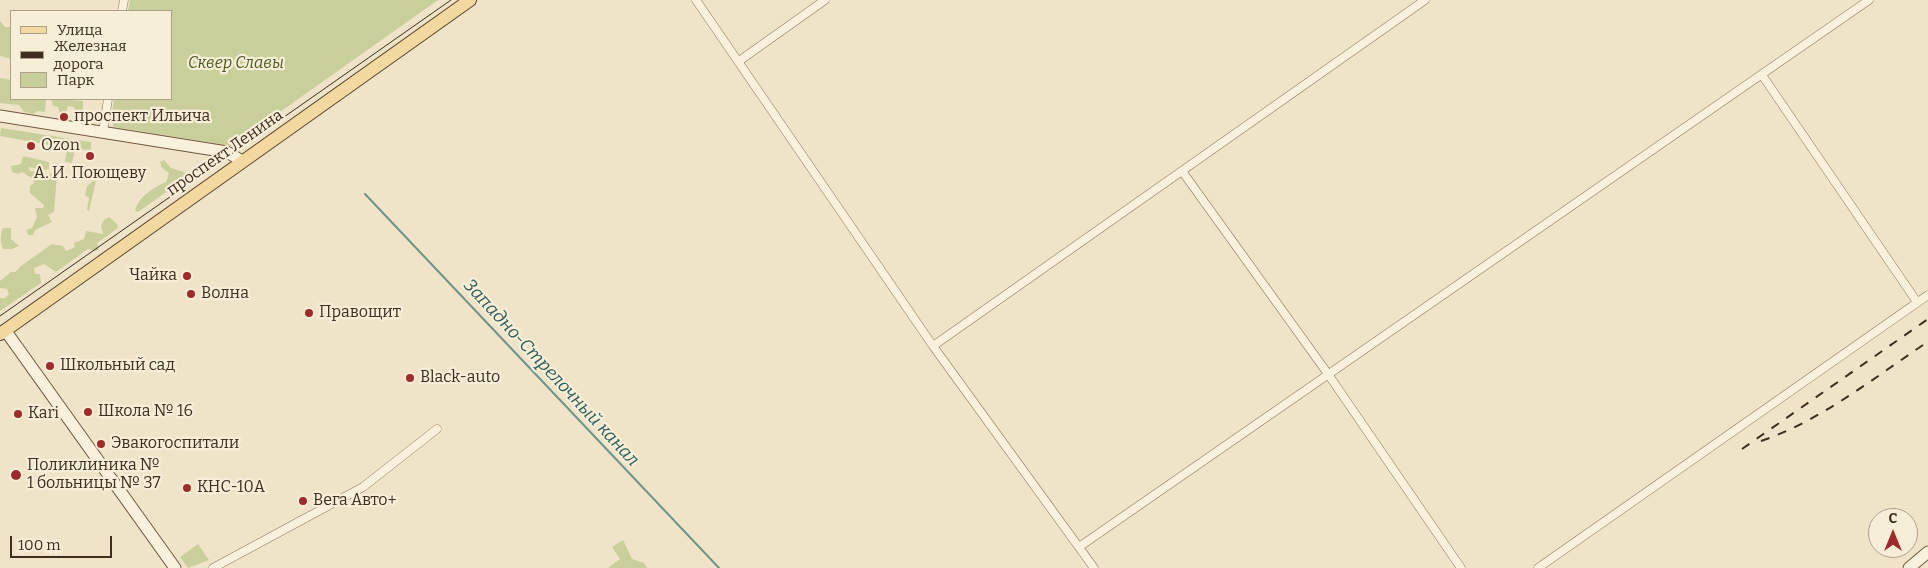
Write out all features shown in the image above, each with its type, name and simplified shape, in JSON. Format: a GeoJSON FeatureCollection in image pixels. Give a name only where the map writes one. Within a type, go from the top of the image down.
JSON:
{"type":"FeatureCollection","features":[{"type":"Feature","properties":{"kind":"main road","name":"проспект Ленина"},"geometry":{"type":"LineString","coordinates":[[3,332],[470,0]]}},
{"type":"Feature","properties":{"kind":"street"},"geometry":{"type":"LineString","coordinates":[[696,0],[933,346],[1094,568]]}},
{"type":"Feature","properties":{"kind":"street"},"geometry":{"type":"LineString","coordinates":[[738,60],[825,0]]}},
{"type":"Feature","properties":{"kind":"street"},"geometry":{"type":"LineString","coordinates":[[933,346],[1426,0]]}},
{"type":"Feature","properties":{"kind":"street"},"geometry":{"type":"LineString","coordinates":[[1079,547],[1869,0]]}},
{"type":"Feature","properties":{"kind":"street"},"geometry":{"type":"LineString","coordinates":[[1762,75],[1917,302]]}},
{"type":"Feature","properties":{"kind":"street"},"geometry":{"type":"LineString","coordinates":[[103,132],[108,100]]}},
{"type":"Feature","properties":{"kind":"street"},"geometry":{"type":"LineString","coordinates":[[0,116],[227,152],[242,161]]}},
{"type":"Feature","properties":{"kind":"street"},"geometry":{"type":"LineString","coordinates":[[1182,171],[1328,374],[1461,568]]}},
{"type":"Feature","properties":{"kind":"street"},"geometry":{"type":"LineString","coordinates":[[1538,568],[1928,295]]}},
{"type":"Feature","properties":{"kind":"street"},"geometry":{"type":"LineString","coordinates":[[3,332],[175,568]]}},
{"type":"Feature","properties":{"kind":"street"},"geometry":{"type":"LineString","coordinates":[[213,568],[364,487],[437,429]]}},
{"type":"Feature","properties":{"kind":"street"},"geometry":{"type":"LineString","coordinates":[[1909,568],[1928,552]]}},
{"type":"Feature","properties":{"kind":"green space","name":"Сквер Славы"},"geometry":{"type":"Polygon","coordinates":[[[130,0],[438,0],[232,146],[114,127],[111,120],[114,100],[172,100],[172,10],[128,10],[130,0]]]}},
{"type":"Feature","properties":{"kind":"green space"},"geometry":{"type":"Polygon","coordinates":[[[0,21],[5,27],[10,27],[10,59],[0,56],[0,21]]]}},
{"type":"Feature","properties":{"kind":"green space"},"geometry":{"type":"Polygon","coordinates":[[[0,78],[10,80],[10,100],[46,100],[45,112],[37,111],[34,114],[24,112],[19,105],[0,103],[0,78]]]}},
{"type":"Feature","properties":{"kind":"green space"},"geometry":{"type":"Polygon","coordinates":[[[51,100],[83,101],[83,113],[92,112],[92,117],[87,123],[77,120],[74,107],[68,106],[66,112],[60,114],[58,107],[53,106],[51,100]]]}},
{"type":"Feature","properties":{"kind":"green space"},"geometry":{"type":"Polygon","coordinates":[[[1,128],[91,142],[91,150],[75,149],[72,163],[65,162],[67,148],[0,136],[1,128]]]}},
{"type":"Feature","properties":{"kind":"green space"},"geometry":{"type":"Polygon","coordinates":[[[23,156],[49,162],[49,169],[28,167],[30,171],[37,172],[40,175],[37,178],[55,173],[57,175],[54,212],[48,215],[52,222],[35,230],[33,235],[28,235],[26,230],[32,228],[37,217],[35,208],[43,208],[44,205],[30,193],[30,186],[34,183],[33,179],[22,172],[18,174],[12,172],[11,166],[21,164],[23,156]]]}},
{"type":"Feature","properties":{"kind":"green space"},"geometry":{"type":"Polygon","coordinates":[[[164,160],[171,168],[187,173],[188,178],[180,181],[179,187],[168,191],[138,212],[135,211],[143,197],[166,182],[169,173],[162,168],[160,162],[164,160]]]}},
{"type":"Feature","properties":{"kind":"green space"},"geometry":{"type":"Polygon","coordinates":[[[96,181],[89,211],[87,210],[89,198],[85,195],[87,186],[96,181]]]}},
{"type":"Feature","properties":{"kind":"green space"},"geometry":{"type":"Polygon","coordinates":[[[109,217],[117,224],[118,228],[97,243],[99,249],[96,251],[88,249],[56,272],[44,264],[34,268],[35,274],[40,274],[41,283],[0,311],[0,298],[5,298],[9,294],[7,289],[0,288],[0,281],[52,244],[63,246],[66,251],[75,247],[74,243],[84,239],[86,231],[103,234],[101,226],[104,220],[109,217]]]}},
{"type":"Feature","properties":{"kind":"green space"},"geometry":{"type":"Polygon","coordinates":[[[3,228],[11,228],[11,239],[19,246],[12,249],[3,249],[1,233],[3,228]]]}},
{"type":"Feature","properties":{"kind":"green space"},"geometry":{"type":"Polygon","coordinates":[[[623,540],[632,559],[644,563],[647,568],[608,568],[620,559],[612,547],[623,540]]]}},
{"type":"Feature","properties":{"kind":"green space"},"geometry":{"type":"Polygon","coordinates":[[[198,544],[209,560],[188,568],[180,557],[198,544]]]}},
{"type":"Feature","properties":{"kind":"waterway","name":"Западно-Стрелочный канал"},"geometry":{"type":"LineString","coordinates":[[365,194],[719,568]]}},
{"type":"Feature","properties":{"kind":"tram line"},"geometry":{"type":"LineString","coordinates":[[0,316],[451,0]]}},
{"type":"Feature","properties":{"kind":"railway"},"geometry":{"type":"LineString","coordinates":[[1742,449],[1928,319]]}},
{"type":"Feature","properties":{"kind":"railway"},"geometry":{"type":"LineString","coordinates":[[1761,441],[1783,433],[1845,399],[1923,345]]}},
{"type":"Feature","properties":{"kind":"place","name":"проспект Ильича"},"geometry":{"type":"Point","coordinates":[64,117]}},
{"type":"Feature","properties":{"kind":"place","name":"Ozon"},"geometry":{"type":"Point","coordinates":[31,146]}},
{"type":"Feature","properties":{"kind":"place","name":"А. И. Поющеву"},"geometry":{"type":"Point","coordinates":[90,156]}},
{"type":"Feature","properties":{"kind":"place","name":"Чайка"},"geometry":{"type":"Point","coordinates":[187,276]}},
{"type":"Feature","properties":{"kind":"place","name":"Волна"},"geometry":{"type":"Point","coordinates":[191,294]}},
{"type":"Feature","properties":{"kind":"place","name":"Правощит"},"geometry":{"type":"Point","coordinates":[309,313]}},
{"type":"Feature","properties":{"kind":"place","name":"Школьный сад"},"geometry":{"type":"Point","coordinates":[50,366]}},
{"type":"Feature","properties":{"kind":"place","name":"Black-auto"},"geometry":{"type":"Point","coordinates":[410,378]}},
{"type":"Feature","properties":{"kind":"place","name":"Школа № 16"},"geometry":{"type":"Point","coordinates":[88,412]}},
{"type":"Feature","properties":{"kind":"place","name":"Kari"},"geometry":{"type":"Point","coordinates":[18,414]}},
{"type":"Feature","properties":{"kind":"place","name":"Эвакогоспитали"},"geometry":{"type":"Point","coordinates":[101,444]}},
{"type":"Feature","properties":{"kind":"place","name":"Поликлиника № 1 больницы № 37"},"geometry":{"type":"Point","coordinates":[16,475]}},
{"type":"Feature","properties":{"kind":"place","name":"КНС-10А"},"geometry":{"type":"Point","coordinates":[187,488]}},
{"type":"Feature","properties":{"kind":"place","name":"Вега Авто+"},"geometry":{"type":"Point","coordinates":[303,501]}}]}
